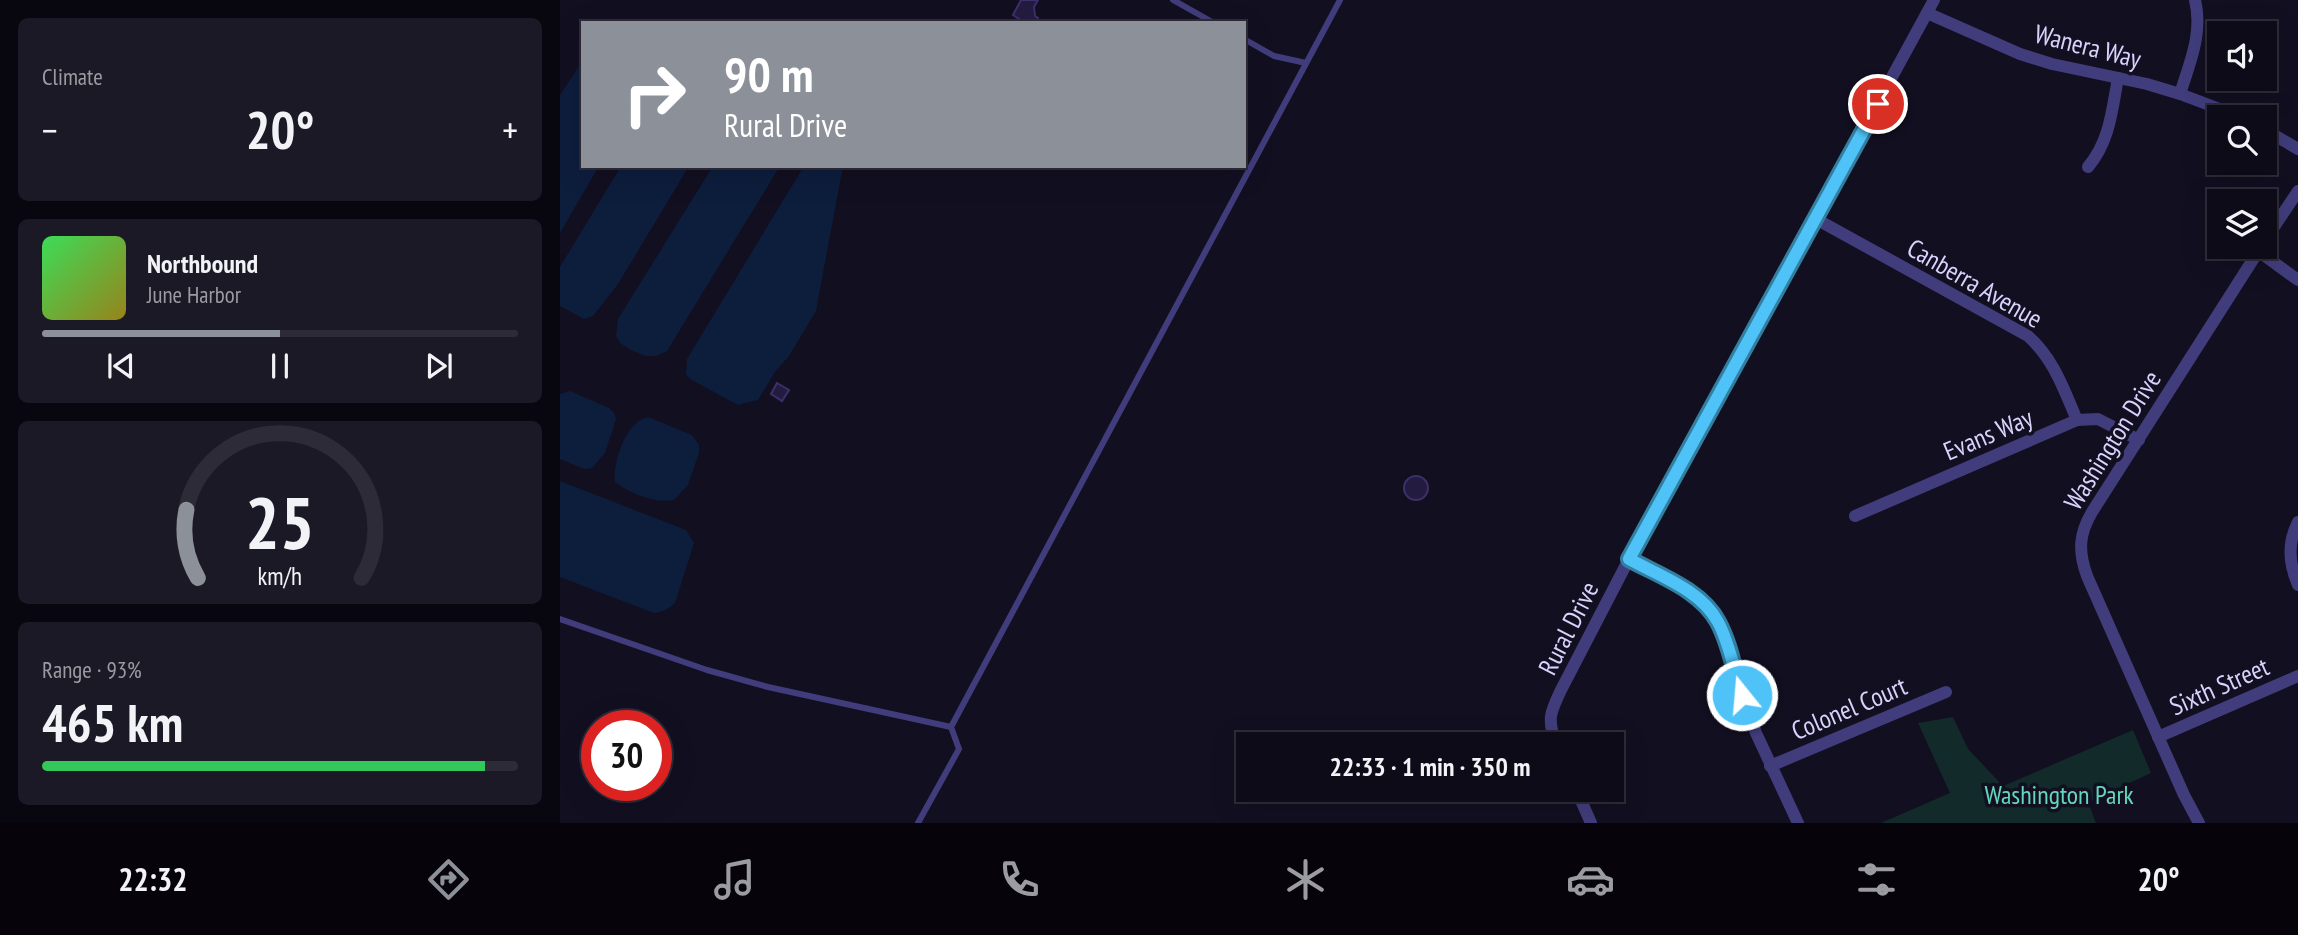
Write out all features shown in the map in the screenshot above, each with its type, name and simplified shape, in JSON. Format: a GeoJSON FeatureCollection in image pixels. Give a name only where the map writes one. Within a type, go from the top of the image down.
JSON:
{"type":"FeatureCollection","features":[{"type":"Feature","properties":{"kind":"street","name":"Rural Drive"},"geometry":{"type":"LineString","coordinates":[[1552,732],[1549,720],[1551,711],[1629,559],[1934,0]]}},
{"type":"Feature","properties":{"kind":"street"},"geometry":{"type":"LineString","coordinates":[[2180,94],[2198,36],[2195,0]]}},
{"type":"Feature","properties":{"kind":"street","name":"Wanera Way"},"geometry":{"type":"LineString","coordinates":[[1927,13],[2020,54],[2180,94],[2209,105]]}},
{"type":"Feature","properties":{"kind":"street"},"geometry":{"type":"LineString","coordinates":[[2088,167],[2106,139],[2118,78]]}},
{"type":"Feature","properties":{"kind":"street"},"geometry":{"type":"LineString","coordinates":[[2277,137],[2298,149]]}},
{"type":"Feature","properties":{"kind":"street","name":"Washington Drive"},"geometry":{"type":"LineString","coordinates":[[2277,223],[2298,191]]}},
{"type":"Feature","properties":{"kind":"street","name":"Canberra Avenue"},"geometry":{"type":"LineString","coordinates":[[1816,219],[2028,336],[2045,352],[2077,420]]}},
{"type":"Feature","properties":{"kind":"street","name":"Washington Drive"},"geometry":{"type":"LineString","coordinates":[[2199,823],[2087,576],[2080,546],[2085,524],[2253,259]]}},
{"type":"Feature","properties":{"kind":"street"},"geometry":{"type":"LineString","coordinates":[[2274,259],[2298,280]]}},
{"type":"Feature","properties":{"kind":"street"},"geometry":{"type":"LineString","coordinates":[[2077,420],[2098,419],[2138,440]]}},
{"type":"Feature","properties":{"kind":"street","name":"Evans Way"},"geometry":{"type":"LineString","coordinates":[[1855,516],[2077,420]]}},
{"type":"Feature","properties":{"kind":"street"},"geometry":{"type":"LineString","coordinates":[[2298,522],[2290,553],[2298,585]]}},
{"type":"Feature","properties":{"kind":"street"},"geometry":{"type":"LineString","coordinates":[[1629,559],[1701,600],[1717,620],[1770,766],[1798,823]]}},
{"type":"Feature","properties":{"kind":"street","name":"Sixth Street"},"geometry":{"type":"LineString","coordinates":[[2158,737],[2298,676]]}},
{"type":"Feature","properties":{"kind":"street","name":"Colonel Court"},"geometry":{"type":"LineString","coordinates":[[1770,766],[1946,692]]}},
{"type":"Feature","properties":{"kind":"street"},"geometry":{"type":"LineString","coordinates":[[1582,802],[1591,823]]}},
{"type":"Feature","properties":{"kind":"lane"},"geometry":{"type":"LineString","coordinates":[[1173,0],[1210,21]]}},
{"type":"Feature","properties":{"kind":"lane"},"geometry":{"type":"LineString","coordinates":[[918,823],[959,749],[951,727],[1340,0]]}},
{"type":"Feature","properties":{"kind":"lane"},"geometry":{"type":"LineString","coordinates":[[1246,41],[1274,56],[1306,63]]}},
{"type":"Feature","properties":{"kind":"lane"},"geometry":{"type":"LineString","coordinates":[[560,619],[706,670],[755,684],[951,727]]}},
{"type":"Feature","properties":{"kind":"green space","name":"Washington Park"},"geometry":{"type":"Polygon","coordinates":[[[1953,717],[1968,749],[2003,786],[2133,730],[2151,773],[2088,802],[2096,823],[1881,823],[1950,793],[1918,723],[1953,717]]]}},
{"type":"Feature","properties":{"kind":"water"},"geometry":{"type":"Polygon","coordinates":[[[581,63],[581,168],[598,168],[560,233],[560,95],[581,63]]]}},
{"type":"Feature","properties":{"kind":"water"},"geometry":{"type":"Polygon","coordinates":[[[620,168],[688,168],[618,284],[593,316],[584,319],[560,306],[560,267],[620,168]]]}},
{"type":"Feature","properties":{"kind":"water"},"geometry":{"type":"Polygon","coordinates":[[[712,168],[779,168],[667,351],[656,356],[645,356],[620,343],[616,336],[618,319],[712,168]]]}},
{"type":"Feature","properties":{"kind":"water"},"geometry":{"type":"Polygon","coordinates":[[[803,168],[843,168],[816,311],[758,400],[738,405],[690,379],[686,374],[687,359],[803,168]]]}},
{"type":"Feature","properties":{"kind":"water"},"geometry":{"type":"Polygon","coordinates":[[[570,391],[609,408],[616,419],[605,453],[592,468],[584,469],[560,459],[560,394],[570,391]]]}},
{"type":"Feature","properties":{"kind":"water"},"geometry":{"type":"Polygon","coordinates":[[[648,417],[692,435],[699,445],[699,453],[688,485],[674,500],[643,497],[615,482],[618,454],[627,434],[640,420],[648,417]]]}},
{"type":"Feature","properties":{"kind":"water"},"geometry":{"type":"Polygon","coordinates":[[[560,481],[686,530],[694,543],[675,603],[654,613],[560,577],[560,481]]]}},
{"type":"Feature","properties":{"kind":"building"},"geometry":{"type":"Polygon","coordinates":[[[1021,0],[1038,0],[1034,7],[1037,21],[1022,21],[1013,15],[1021,0]]]}},
{"type":"Feature","properties":{"kind":"building"},"geometry":{"type":"Polygon","coordinates":[[[777,383],[789,390],[782,401],[771,394],[777,383]]]}},
{"type":"Feature","properties":{"kind":"building"},"geometry":{"type":"Polygon","coordinates":[[[1416,476],[1424,480],[1428,488],[1424,496],[1416,500],[1408,496],[1404,488],[1408,480],[1416,476]]]}},
{"type":"Feature","properties":{"kind":"route"},"geometry":{"type":"LineString","coordinates":[[1742,695],[1723,634],[1710,610],[1688,591],[1629,559],[1878,104]]}}]}
